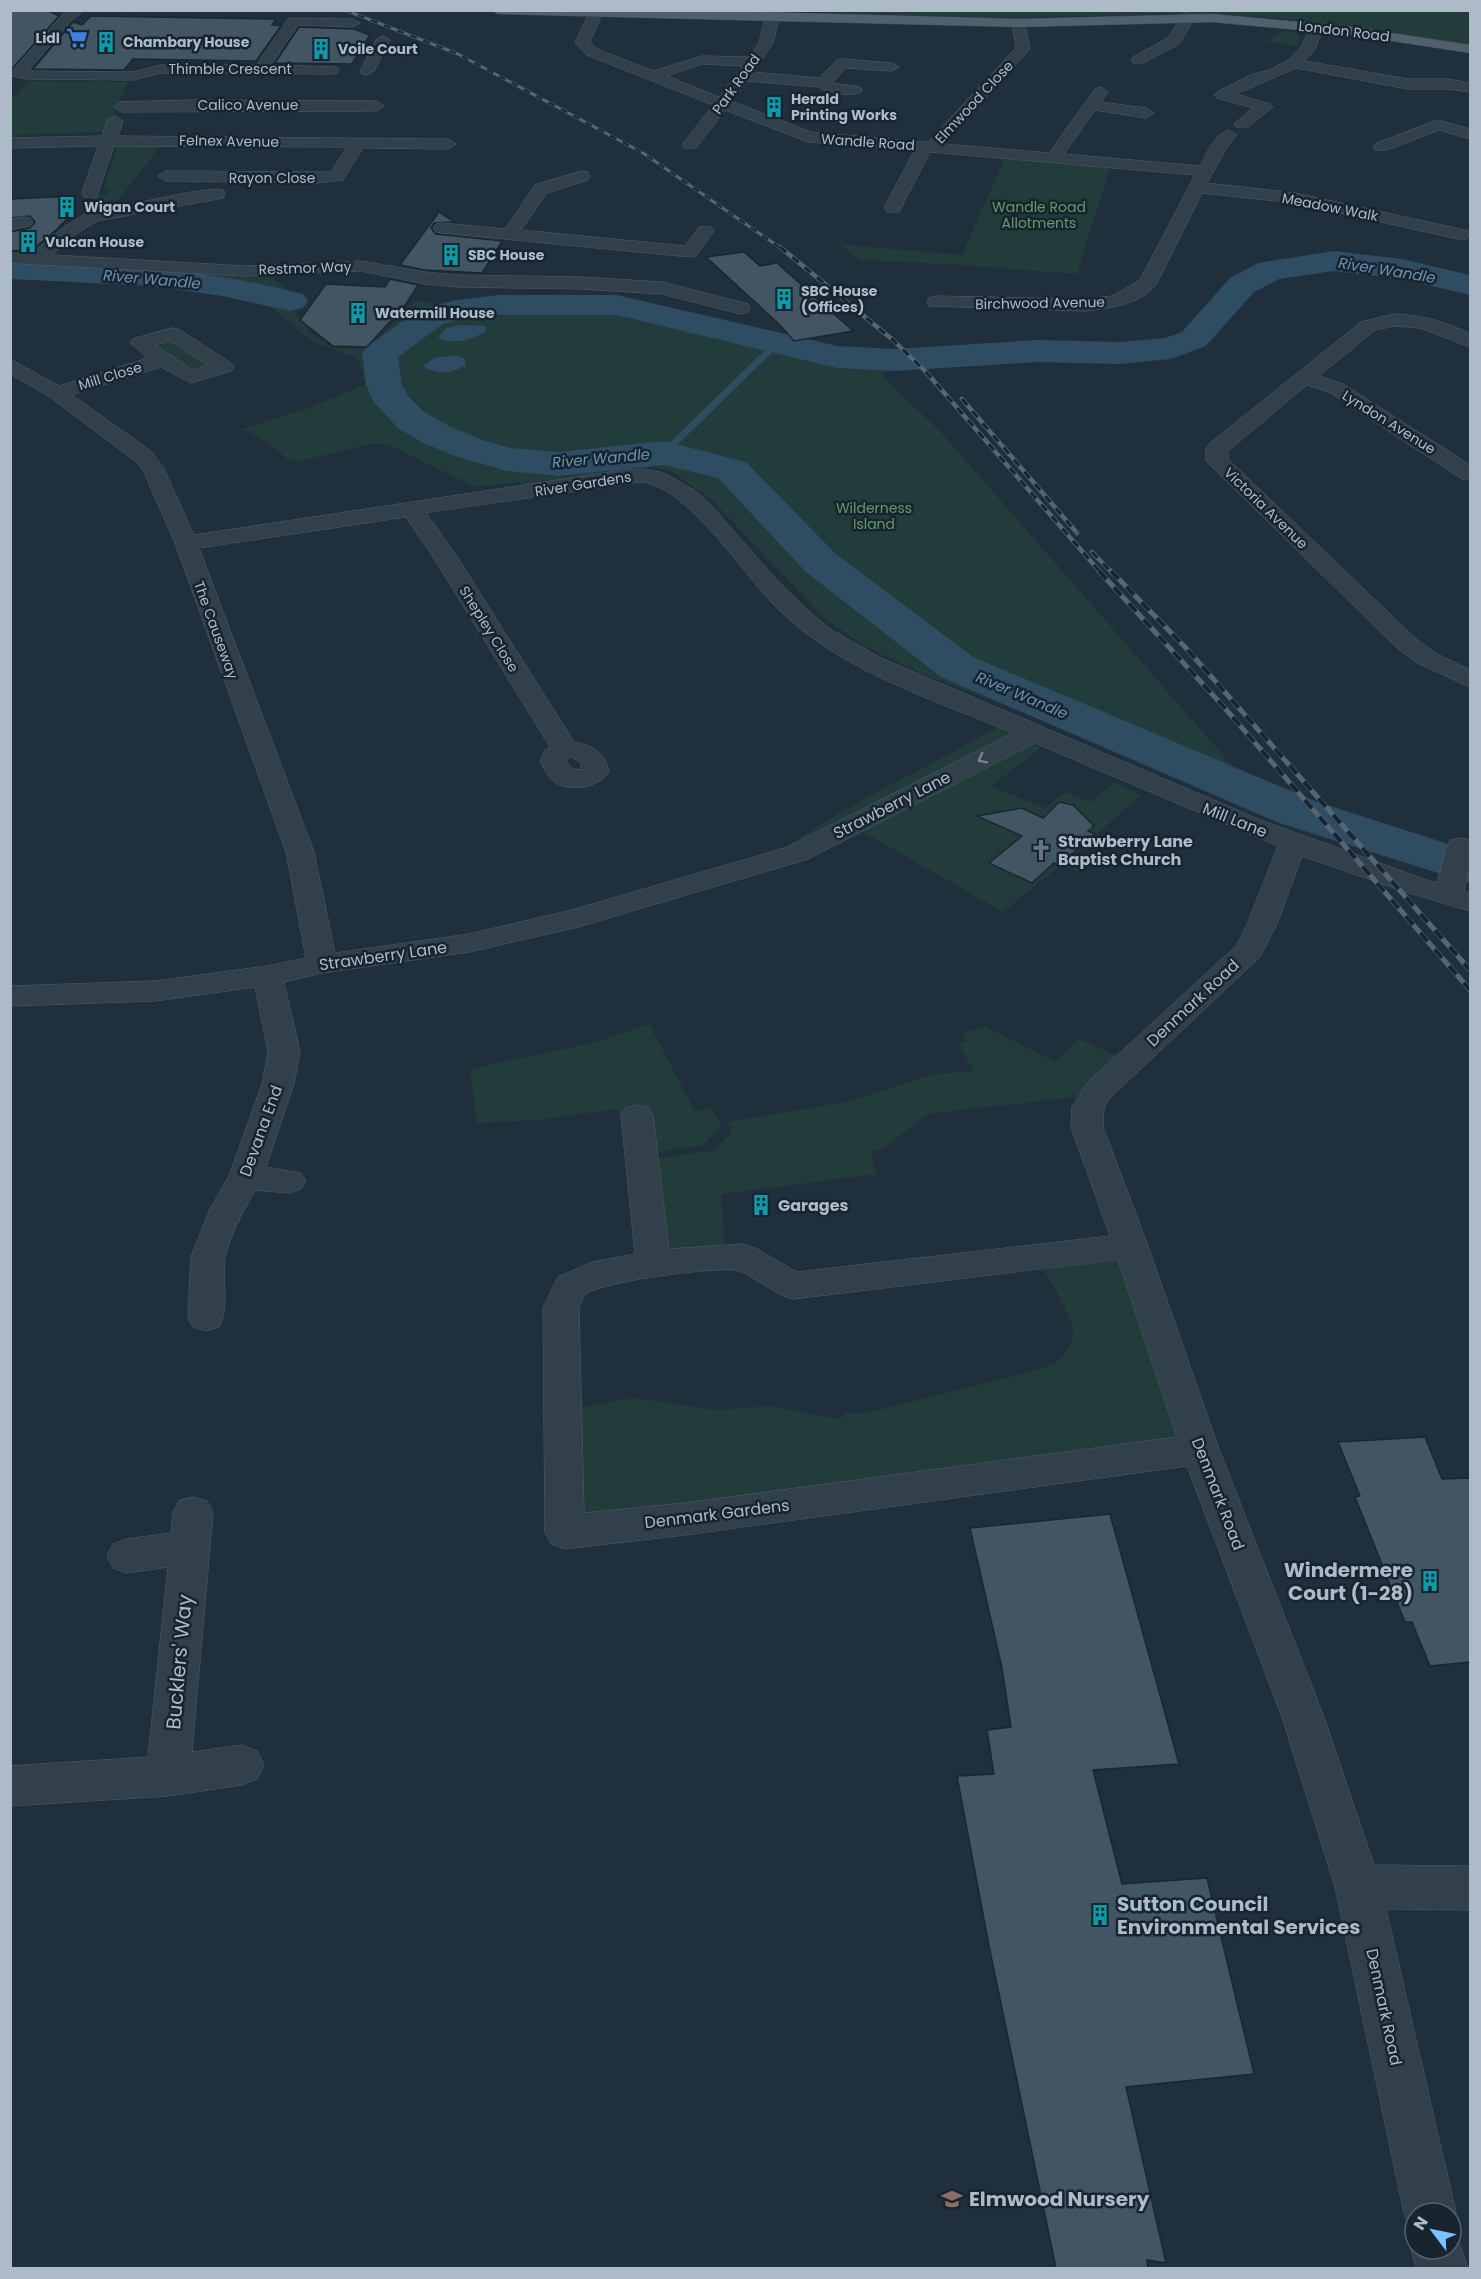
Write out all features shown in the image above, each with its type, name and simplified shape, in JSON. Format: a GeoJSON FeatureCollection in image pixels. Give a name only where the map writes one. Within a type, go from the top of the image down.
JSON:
{"type":"FeatureCollection","features":[{"type":"Feature","properties":{"kind":"main road","name":"London Road"},"geometry":{"type":"LineString","coordinates":[[498,10],[1019,23],[1188,17],[1317,27],[1470,49]]}},
{"type":"Feature","properties":{"kind":"street"},"geometry":{"type":"LineString","coordinates":[[15,77],[69,13]]}},
{"type":"Feature","properties":{"kind":"street","name":"Wandle Road"},"geometry":{"type":"LineString","coordinates":[[595,14],[582,43],[585,48],[808,137],[1054,157],[1201,179]]}},
{"type":"Feature","properties":{"kind":"street"},"geometry":{"type":"LineString","coordinates":[[276,17],[294,21],[332,20],[338,23],[353,23]]}},
{"type":"Feature","properties":{"kind":"street"},"geometry":{"type":"LineString","coordinates":[[1138,60],[1174,41],[1188,17]]}},
{"type":"Feature","properties":{"kind":"street","name":"Park Road"},"geometry":{"type":"LineString","coordinates":[[690,145],[766,43],[772,18]]}},
{"type":"Feature","properties":{"kind":"street"},"geometry":{"type":"LineString","coordinates":[[260,70],[294,21]]}},
{"type":"Feature","properties":{"kind":"street","name":"Elmwood Close"},"geometry":{"type":"LineString","coordinates":[[893,208],[928,147],[1023,50],[1019,23]]}},
{"type":"Feature","properties":{"kind":"street"},"geometry":{"type":"LineString","coordinates":[[1294,63],[1308,49],[1317,27]]}},
{"type":"Feature","properties":{"kind":"street"},"geometry":{"type":"LineString","coordinates":[[367,71],[383,40]]}},
{"type":"Feature","properties":{"kind":"street"},"geometry":{"type":"LineString","coordinates":[[652,76],[702,60],[753,62]]}},
{"type":"Feature","properties":{"kind":"street"},"geometry":{"type":"LineString","coordinates":[[823,83],[842,63],[892,67]]}},
{"type":"Feature","properties":{"kind":"street"},"geometry":{"type":"LineString","coordinates":[[1294,63],[1408,84],[1447,84],[1470,88]]}},
{"type":"Feature","properties":{"kind":"street","name":"Birchwood Avenue"},"geometry":{"type":"LineString","coordinates":[[936,302],[1085,305],[1109,303],[1135,294],[1148,283],[1222,142],[1265,106],[1222,95],[1258,77],[1274,73],[1294,63]]}},
{"type":"Feature","properties":{"kind":"street","name":"Thimble Crescent"},"geometry":{"type":"LineString","coordinates":[[15,77],[133,76],[161,69],[332,70]]}},
{"type":"Feature","properties":{"kind":"street"},"geometry":{"type":"LineString","coordinates":[[90,193],[121,107],[136,80],[133,76]]}},
{"type":"Feature","properties":{"kind":"street"},"geometry":{"type":"LineString","coordinates":[[743,76],[823,83],[829,87],[855,90]]}},
{"type":"Feature","properties":{"kind":"street"},"geometry":{"type":"LineString","coordinates":[[1054,157],[1096,99],[1146,113]]}},
{"type":"Feature","properties":{"kind":"street","name":"Calico Avenue"},"geometry":{"type":"LineString","coordinates":[[121,107],[376,106]]}},
{"type":"Feature","properties":{"kind":"street"},"geometry":{"type":"LineString","coordinates":[[1381,147],[1438,125],[1470,134]]}},
{"type":"Feature","properties":{"kind":"street","name":"Felnex Avenue"},"geometry":{"type":"LineString","coordinates":[[10,143],[108,140],[448,144]]}},
{"type":"Feature","properties":{"kind":"street","name":"Rayon Close"},"geometry":{"type":"LineString","coordinates":[[166,176],[293,178],[337,176],[358,142]]}},
{"type":"Feature","properties":{"kind":"street"},"geometry":{"type":"LineString","coordinates":[[509,235],[541,189],[582,176]]}},
{"type":"Feature","properties":{"kind":"street","name":"Meadow Walk"},"geometry":{"type":"LineString","coordinates":[[1201,179],[1463,235]]}},
{"type":"Feature","properties":{"kind":"street"},"geometry":{"type":"LineString","coordinates":[[36,259],[54,246],[78,223],[92,217],[191,196],[217,194]]}},
{"type":"Feature","properties":{"kind":"street"},"geometry":{"type":"LineString","coordinates":[[442,228],[690,252],[705,231]]}},
{"type":"Feature","properties":{"kind":"street"},"geometry":{"type":"LineString","coordinates":[[574,283],[600,244]]}},
{"type":"Feature","properties":{"kind":"street","name":"Restmor Way"},"geometry":{"type":"LineString","coordinates":[[10,258],[245,271],[361,266],[425,278],[457,281],[574,283],[672,289],[741,308]]}},
{"type":"Feature","properties":{"kind":"street","name":"Victoria Avenue"},"geometry":{"type":"LineString","coordinates":[[1470,341],[1434,324],[1388,320],[1368,326],[1217,449],[1217,461],[1406,643],[1426,658],[1470,679]]}},
{"type":"Feature","properties":{"kind":"street","name":"Mill Close"},"geometry":{"type":"LineString","coordinates":[[57,393],[163,360]]}},
{"type":"Feature","properties":{"kind":"street","name":"The Causeway"},"geometry":{"type":"LineString","coordinates":[[10,365],[57,393],[143,456],[152,467],[186,543],[261,754],[300,852],[322,964]]}},
{"type":"Feature","properties":{"kind":"street","name":"Lyndon Avenue"},"geometry":{"type":"LineString","coordinates":[[1305,378],[1336,388],[1470,474]]}},
{"type":"Feature","properties":{"kind":"street","name":"River Gardens"},"geometry":{"type":"LineString","coordinates":[[186,543],[624,477],[640,475],[665,480],[685,493],[711,516],[779,596],[817,631],[916,685],[1007,721]]}},
{"type":"Feature","properties":{"kind":"street","name":"Shepley Close"},"geometry":{"type":"LineString","coordinates":[[412,509],[444,555],[565,749]]}},
{"type":"Feature","properties":{"kind":"street","name":"Mill Lane"},"geometry":{"type":"LineString","coordinates":[[1007,721],[1158,788],[1293,843],[1457,891]]}},
{"type":"Feature","properties":{"kind":"street","name":"Strawberry Lane"},"geometry":{"type":"LineString","coordinates":[[747,869],[843,807],[918,770],[1007,721]]}},
{"type":"Feature","properties":{"kind":"street","name":"Strawberry Lane"},"geometry":{"type":"LineString","coordinates":[[10,996],[155,991],[267,976],[322,964],[439,948],[530,930],[798,853],[1034,733]]}},
{"type":"Feature","properties":{"kind":"street","name":"Denmark Road"},"geometry":{"type":"LineString","coordinates":[[1293,843],[1250,950],[1098,1091],[1088,1107],[1087,1127],[1131,1246],[1200,1449],[1303,1717],[1358,1887],[1427,2201]]}},
{"type":"Feature","properties":{"kind":"street"},"geometry":{"type":"LineString","coordinates":[[1457,891],[1461,846]]}},
{"type":"Feature","properties":{"kind":"street","name":"Devana End"},"geometry":{"type":"LineString","coordinates":[[206,1317],[205,1289],[208,1257],[227,1209],[246,1177],[278,1084],[284,1052],[267,976]]}},
{"type":"Feature","properties":{"kind":"street"},"geometry":{"type":"LineString","coordinates":[[637,1116],[653,1263]]}},
{"type":"Feature","properties":{"kind":"street"},"geometry":{"type":"LineString","coordinates":[[246,1177],[289,1181]]}},
{"type":"Feature","properties":{"kind":"street","name":"Denmark Gardens"},"geometry":{"type":"LineString","coordinates":[[1131,1246],[792,1286],[743,1257],[653,1263],[593,1275],[571,1286],[561,1308],[565,1532],[708,1516],[1200,1449]]}},
{"type":"Feature","properties":{"kind":"street","name":"Bucklers' Way"},"geometry":{"type":"LineString","coordinates":[[127,1556],[192,1530],[168,1776]]}},
{"type":"Feature","properties":{"kind":"street"},"geometry":{"type":"LineString","coordinates":[[10,1786],[168,1776],[242,1765]]}},
{"type":"Feature","properties":{"kind":"street"},"geometry":{"type":"LineString","coordinates":[[1358,1887],[1470,1888]]}},
{"type":"Feature","properties":{"kind":"green space"},"geometry":{"type":"Polygon","coordinates":[[[826,10],[1470,11],[1470,46],[1380,31],[1270,18],[1170,14],[967,19],[827,14],[826,10]]]}},
{"type":"Feature","properties":{"kind":"green space"},"geometry":{"type":"Polygon","coordinates":[[[1284,30],[1296,33],[1299,37],[1298,46],[1266,41],[1284,30]]]}},
{"type":"Feature","properties":{"kind":"green space"},"geometry":{"type":"Polygon","coordinates":[[[29,81],[128,82],[106,132],[11,135],[10,101],[29,81]]]}},
{"type":"Feature","properties":{"kind":"green space"},"geometry":{"type":"Polygon","coordinates":[[[118,143],[162,144],[112,208],[87,212],[94,194],[104,195],[110,192],[104,188],[118,143]]]}},
{"type":"Feature","properties":{"kind":"green space","name":"Wandle Road Allotments"},"geometry":{"type":"Polygon","coordinates":[[[1004,159],[1110,168],[1077,274],[860,260],[839,244],[962,255],[1004,159]]]}},
{"type":"Feature","properties":{"kind":"green space","name":"Wilderness Island"},"geometry":{"type":"Polygon","coordinates":[[[10,258],[262,271],[285,288],[291,309],[311,333],[333,348],[370,349],[408,306],[417,301],[438,304],[554,298],[629,301],[789,346],[840,350],[871,348],[885,367],[884,378],[940,431],[1277,817],[1222,798],[1068,729],[927,676],[868,648],[825,619],[711,499],[669,470],[650,467],[608,472],[524,488],[519,482],[476,487],[386,444],[370,444],[296,462],[287,459],[269,443],[242,429],[309,408],[365,384],[359,361],[355,357],[309,339],[269,306],[256,301],[193,291],[91,281],[11,278],[10,258]]]}},
{"type":"Feature","properties":{"kind":"green space"},"geometry":{"type":"Polygon","coordinates":[[[172,339],[210,364],[210,367],[194,372],[151,346],[172,339]]]}},
{"type":"Feature","properties":{"kind":"green space"},"geometry":{"type":"Polygon","coordinates":[[[999,727],[1019,738],[757,864],[846,809],[999,727]]]}},
{"type":"Feature","properties":{"kind":"green space"},"geometry":{"type":"Polygon","coordinates":[[[1025,741],[1041,748],[991,786],[1045,808],[1065,792],[1091,802],[1114,782],[1141,795],[1079,850],[1076,858],[1079,872],[1061,865],[1003,912],[858,829],[1025,741]]]}},
{"type":"Feature","properties":{"kind":"green space"},"geometry":{"type":"Polygon","coordinates":[[[649,1024],[695,1111],[711,1107],[722,1127],[703,1145],[648,1153],[642,1115],[619,1117],[617,1109],[538,1120],[477,1123],[470,1069],[596,1042],[649,1024]]]}},
{"type":"Feature","properties":{"kind":"green space"},"geometry":{"type":"Polygon","coordinates":[[[984,1026],[1055,1062],[1079,1039],[1124,1059],[1090,1095],[928,1114],[886,1146],[871,1152],[876,1174],[721,1194],[726,1254],[658,1259],[648,1160],[712,1151],[732,1132],[727,1122],[850,1101],[935,1074],[974,1071],[958,1044],[967,1041],[963,1034],[984,1026]]]}},
{"type":"Feature","properties":{"kind":"green space"},"geometry":{"type":"Polygon","coordinates":[[[1125,1252],[1189,1443],[570,1522],[570,1409],[634,1398],[716,1410],[769,1406],[840,1419],[846,1413],[867,1413],[1022,1374],[1054,1364],[1066,1353],[1073,1338],[1072,1323],[1054,1286],[1037,1261],[1125,1252]]]}},
{"type":"Feature","properties":{"kind":"water"},"geometry":{"type":"Polygon","coordinates":[[[461,325],[486,326],[485,332],[468,339],[450,341],[438,338],[446,328],[461,325]]]}},
{"type":"Feature","properties":{"kind":"water"},"geometry":{"type":"Polygon","coordinates":[[[458,356],[465,359],[465,366],[454,370],[439,372],[423,366],[436,357],[458,356]]]}},
{"type":"Feature","properties":{"kind":"building"},"geometry":{"type":"Polygon","coordinates":[[[10,10],[47,10],[59,16],[11,70],[10,10]]]}},
{"type":"Feature","properties":{"kind":"building"},"geometry":{"type":"Polygon","coordinates":[[[91,16],[276,19],[272,25],[281,26],[256,61],[133,59],[124,70],[33,69],[73,22],[82,25],[91,16]]]}},
{"type":"Feature","properties":{"kind":"building","name":"Voile Court"},"geometry":{"type":"Polygon","coordinates":[[[299,27],[354,29],[370,35],[352,64],[275,63],[299,27]]]}},
{"type":"Feature","properties":{"kind":"building"},"geometry":{"type":"Polygon","coordinates":[[[75,196],[66,220],[56,230],[32,250],[10,251],[10,232],[30,228],[35,222],[30,216],[10,218],[10,199],[75,196]]]}},
{"type":"Feature","properties":{"kind":"building","name":"SBC House"},"geometry":{"type":"Polygon","coordinates":[[[439,212],[454,222],[434,223],[431,228],[436,234],[502,241],[482,273],[425,270],[400,265],[439,212]]]}},
{"type":"Feature","properties":{"kind":"building","name":"SBC House (Offices)"},"geometry":{"type":"Polygon","coordinates":[[[744,252],[760,266],[777,263],[853,331],[794,341],[780,325],[706,257],[744,252]]]}},
{"type":"Feature","properties":{"kind":"building","name":"Watermill House"},"geometry":{"type":"Polygon","coordinates":[[[390,279],[418,285],[406,304],[367,347],[333,346],[300,320],[326,284],[385,287],[390,279]]]}},
{"type":"Feature","properties":{"kind":"building","name":"Strawberry Lane Baptist Church"},"geometry":{"type":"Polygon","coordinates":[[[1059,802],[1073,805],[1094,826],[1088,831],[1095,834],[1058,866],[1054,863],[1032,883],[989,863],[1022,836],[977,816],[1022,808],[1043,818],[1059,802]]]}},
{"type":"Feature","properties":{"kind":"building","name":"Windermere Court (1-28)"},"geometry":{"type":"Polygon","coordinates":[[[1425,1437],[1442,1479],[1470,1478],[1470,1662],[1430,1666],[1412,1622],[1405,1622],[1355,1497],[1360,1496],[1338,1442],[1425,1437]]]}},
{"type":"Feature","properties":{"kind":"building","name":"Sutton Council Environmental Services"},"geometry":{"type":"Polygon","coordinates":[[[1110,1514],[1179,1764],[1093,1770],[1122,1884],[1207,1878],[1254,2074],[1126,2087],[1166,2263],[1147,2260],[1148,2268],[1056,2268],[989,1946],[957,1776],[994,1774],[987,1730],[1011,1727],[1002,1668],[970,1528],[1110,1514]]]}},
{"type":"Feature","properties":{"kind":"waterway","name":"River Wandle"},"geometry":{"type":"LineString","coordinates":[[1470,285],[1402,269],[1334,261],[1270,270],[1242,285],[1194,339],[1171,348],[1120,353],[1037,351],[895,360],[837,357],[617,305],[499,305],[456,310],[431,317],[380,354],[384,385],[392,401],[411,420],[435,434],[469,448],[507,459],[558,464],[664,453],[732,470],[821,563],[957,667],[1297,812],[1470,868]]}},
{"type":"Feature","properties":{"kind":"waterway","name":"River Wandle"},"geometry":{"type":"LineString","coordinates":[[10,269],[152,276],[222,285],[291,301]]}},
{"type":"Feature","properties":{"kind":"waterway"},"geometry":{"type":"LineString","coordinates":[[664,453],[776,344]]}},
{"type":"Feature","properties":{"kind":"railway"},"geometry":{"type":"LineString","coordinates":[[345,10],[458,54],[643,153],[782,249]]}},
{"type":"Feature","properties":{"kind":"railway"},"geometry":{"type":"LineString","coordinates":[[780,247],[893,340],[926,372],[1101,573]]}},
{"type":"Feature","properties":{"kind":"railway"},"geometry":{"type":"LineString","coordinates":[[962,399],[1077,533]]}},
{"type":"Feature","properties":{"kind":"railway"},"geometry":{"type":"LineString","coordinates":[[1092,552],[1112,573]]}},
{"type":"Feature","properties":{"kind":"railway"},"geometry":{"type":"LineString","coordinates":[[1099,571],[1223,706],[1470,990]]}},
{"type":"Feature","properties":{"kind":"railway"},"geometry":{"type":"LineString","coordinates":[[1111,571],[1186,648],[1470,970]]}},
{"type":"Feature","properties":{"kind":"place","name":"Lidl"},"geometry":{"type":"Point","coordinates":[77,38]}},
{"type":"Feature","properties":{"kind":"place","name":"Chambary House"},"geometry":{"type":"Point","coordinates":[106,42]}},
{"type":"Feature","properties":{"kind":"place","name":"Voile Court"},"geometry":{"type":"Point","coordinates":[321,49]}},
{"type":"Feature","properties":{"kind":"place","name":"Herald Printing Works"},"geometry":{"type":"Point","coordinates":[774,107]}},
{"type":"Feature","properties":{"kind":"place","name":"Wigan Court"},"geometry":{"type":"Point","coordinates":[67,207]}},
{"type":"Feature","properties":{"kind":"place","name":"Vulcan House"},"geometry":{"type":"Point","coordinates":[28,242]}},
{"type":"Feature","properties":{"kind":"place","name":"SBC House"},"geometry":{"type":"Point","coordinates":[451,255]}},
{"type":"Feature","properties":{"kind":"place","name":"SBC House (Offices)"},"geometry":{"type":"Point","coordinates":[784,299]}},
{"type":"Feature","properties":{"kind":"place","name":"Watermill House"},"geometry":{"type":"Point","coordinates":[358,313]}},
{"type":"Feature","properties":{"kind":"place","name":"Strawberry Lane Baptist Church"},"geometry":{"type":"Point","coordinates":[1041,850]}},
{"type":"Feature","properties":{"kind":"place","name":"Garages"},"geometry":{"type":"Point","coordinates":[761,1205]}},
{"type":"Feature","properties":{"kind":"place","name":"Windermere Court (1-28)"},"geometry":{"type":"Point","coordinates":[1430,1581]}},
{"type":"Feature","properties":{"kind":"place","name":"Sutton Council Environmental Services"},"geometry":{"type":"Point","coordinates":[1100,1915]}},
{"type":"Feature","properties":{"kind":"place","name":"Elmwood Nursery"},"geometry":{"type":"Point","coordinates":[952,2199]}}]}
